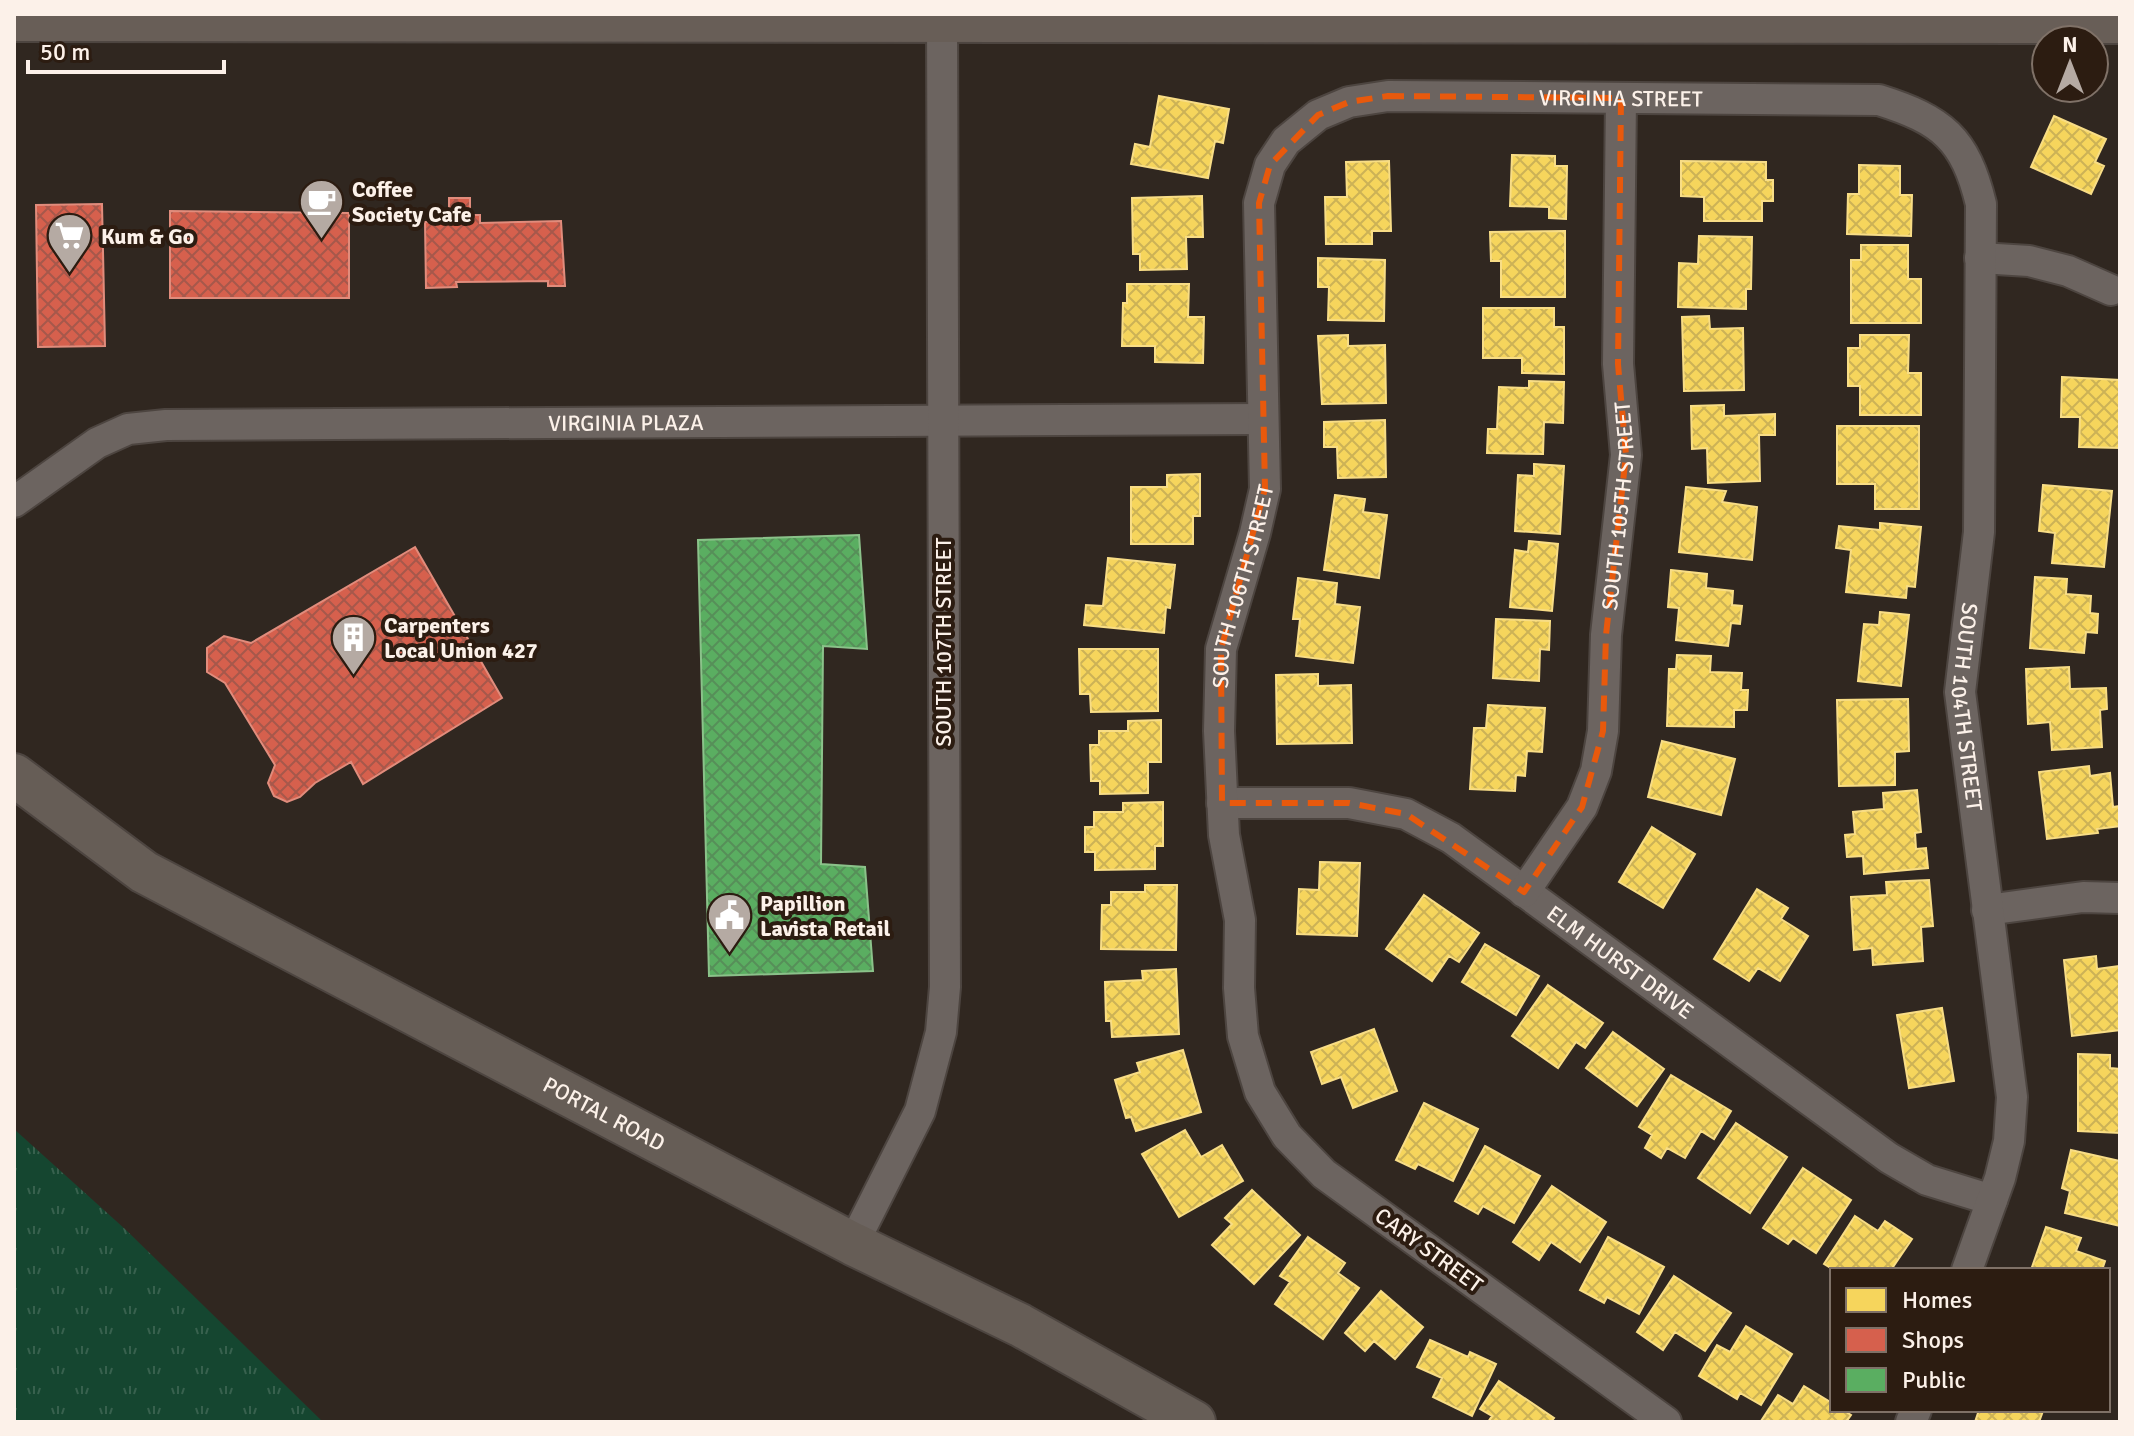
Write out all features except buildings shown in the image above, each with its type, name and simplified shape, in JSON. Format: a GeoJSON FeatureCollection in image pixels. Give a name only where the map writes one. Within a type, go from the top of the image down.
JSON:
{"type":"FeatureCollection","features":[{"type":"Feature","properties":{"kind":"main road"},"geometry":{"type":"LineString","coordinates":[[14,19],[942,17],[2120,21]]}},
{"type":"Feature","properties":{"kind":"main road","name":"PORTAL ROAD"},"geometry":{"type":"LineString","coordinates":[[18,776],[144,872],[853,1244],[1020,1325],[1194,1422]]}},
{"type":"Feature","properties":{"kind":"street","name":"SOUTH 107TH STREET"},"geometry":{"type":"LineString","coordinates":[[853,1244],[920,1111],[941,1032],[945,987],[942,17]]}},
{"type":"Feature","properties":{"kind":"street","name":"VIRGINIA STREET"},"geometry":{"type":"LineString","coordinates":[[1286,141],[1318,115],[1349,102],[1388,96],[1879,100],[1912,111],[1938,125],[1955,140]]}},
{"type":"Feature","properties":{"kind":"street","name":"SOUTH 105TH STREET"},"geometry":{"type":"LineString","coordinates":[[1524,892],[1582,807],[1596,771],[1603,731],[1606,635],[1626,455],[1618,364],[1621,98]]}},
{"type":"Feature","properties":{"kind":"street","name":"SOUTH 104TH STREET"},"geometry":{"type":"LineString","coordinates":[[1955,140],[1975,178],[1981,204],[1979,532],[1960,692],[2012,1097],[2009,1141],[1968,1268]]}},
{"type":"Feature","properties":{"kind":"street","name":"SOUTH 106TH STREET"},"geometry":{"type":"LineString","coordinates":[[1243,1036],[1239,988],[1240,920],[1224,835],[1222,803],[1219,731],[1221,649],[1265,489],[1259,203],[1270,165],[1286,141]]}},
{"type":"Feature","properties":{"kind":"street"},"geometry":{"type":"LineString","coordinates":[[1980,258],[2029,261],[2068,271],[2111,290]]}},
{"type":"Feature","properties":{"kind":"street","name":"VIRGINIA PLAZA"},"geometry":{"type":"LineString","coordinates":[[14,502],[97,443],[128,429],[166,425],[1262,419]]}},
{"type":"Feature","properties":{"kind":"street","name":"ELM HURST DRIVE"},"geometry":{"type":"LineString","coordinates":[[1222,803],[1349,803],[1406,814],[1451,838],[1889,1158],[1927,1180],[1992,1200]]}},
{"type":"Feature","properties":{"kind":"street"},"geometry":{"type":"LineString","coordinates":[[1987,910],[2083,897],[2120,898]]}},
{"type":"Feature","properties":{"kind":"street","name":"CARY STREET"},"geometry":{"type":"LineString","coordinates":[[1243,1036],[1260,1092],[1287,1136],[1324,1174],[1666,1422]]}},
{"type":"Feature","properties":{"kind":"highlighted area"},"geometry":{"type":"Polygon","coordinates":[[[1388,96],[1621,98],[1618,364],[1626,455],[1606,635],[1603,731],[1582,807],[1524,892],[1406,814],[1349,803],[1222,803],[1221,649],[1265,489],[1259,203],[1270,165],[1318,115],[1349,102],[1388,96]]]}},
{"type":"Feature","properties":{"kind":"green space"},"geometry":{"type":"Polygon","coordinates":[[[14,1129],[125,1229],[323,1422],[14,1422],[14,1129]]]}},
{"type":"Feature","properties":{"kind":"place","name":"Coffee Society Cafe"},"geometry":{"type":"Point","coordinates":[321,241]}},
{"type":"Feature","properties":{"kind":"place","name":"Kum & Go"},"geometry":{"type":"Point","coordinates":[70,275]}},
{"type":"Feature","properties":{"kind":"place","name":"Carpenters Local Union 427"},"geometry":{"type":"Point","coordinates":[353,677]}},
{"type":"Feature","properties":{"kind":"place","name":"Papillion Lavista Retail"},"geometry":{"type":"Point","coordinates":[729,955]}}]}
